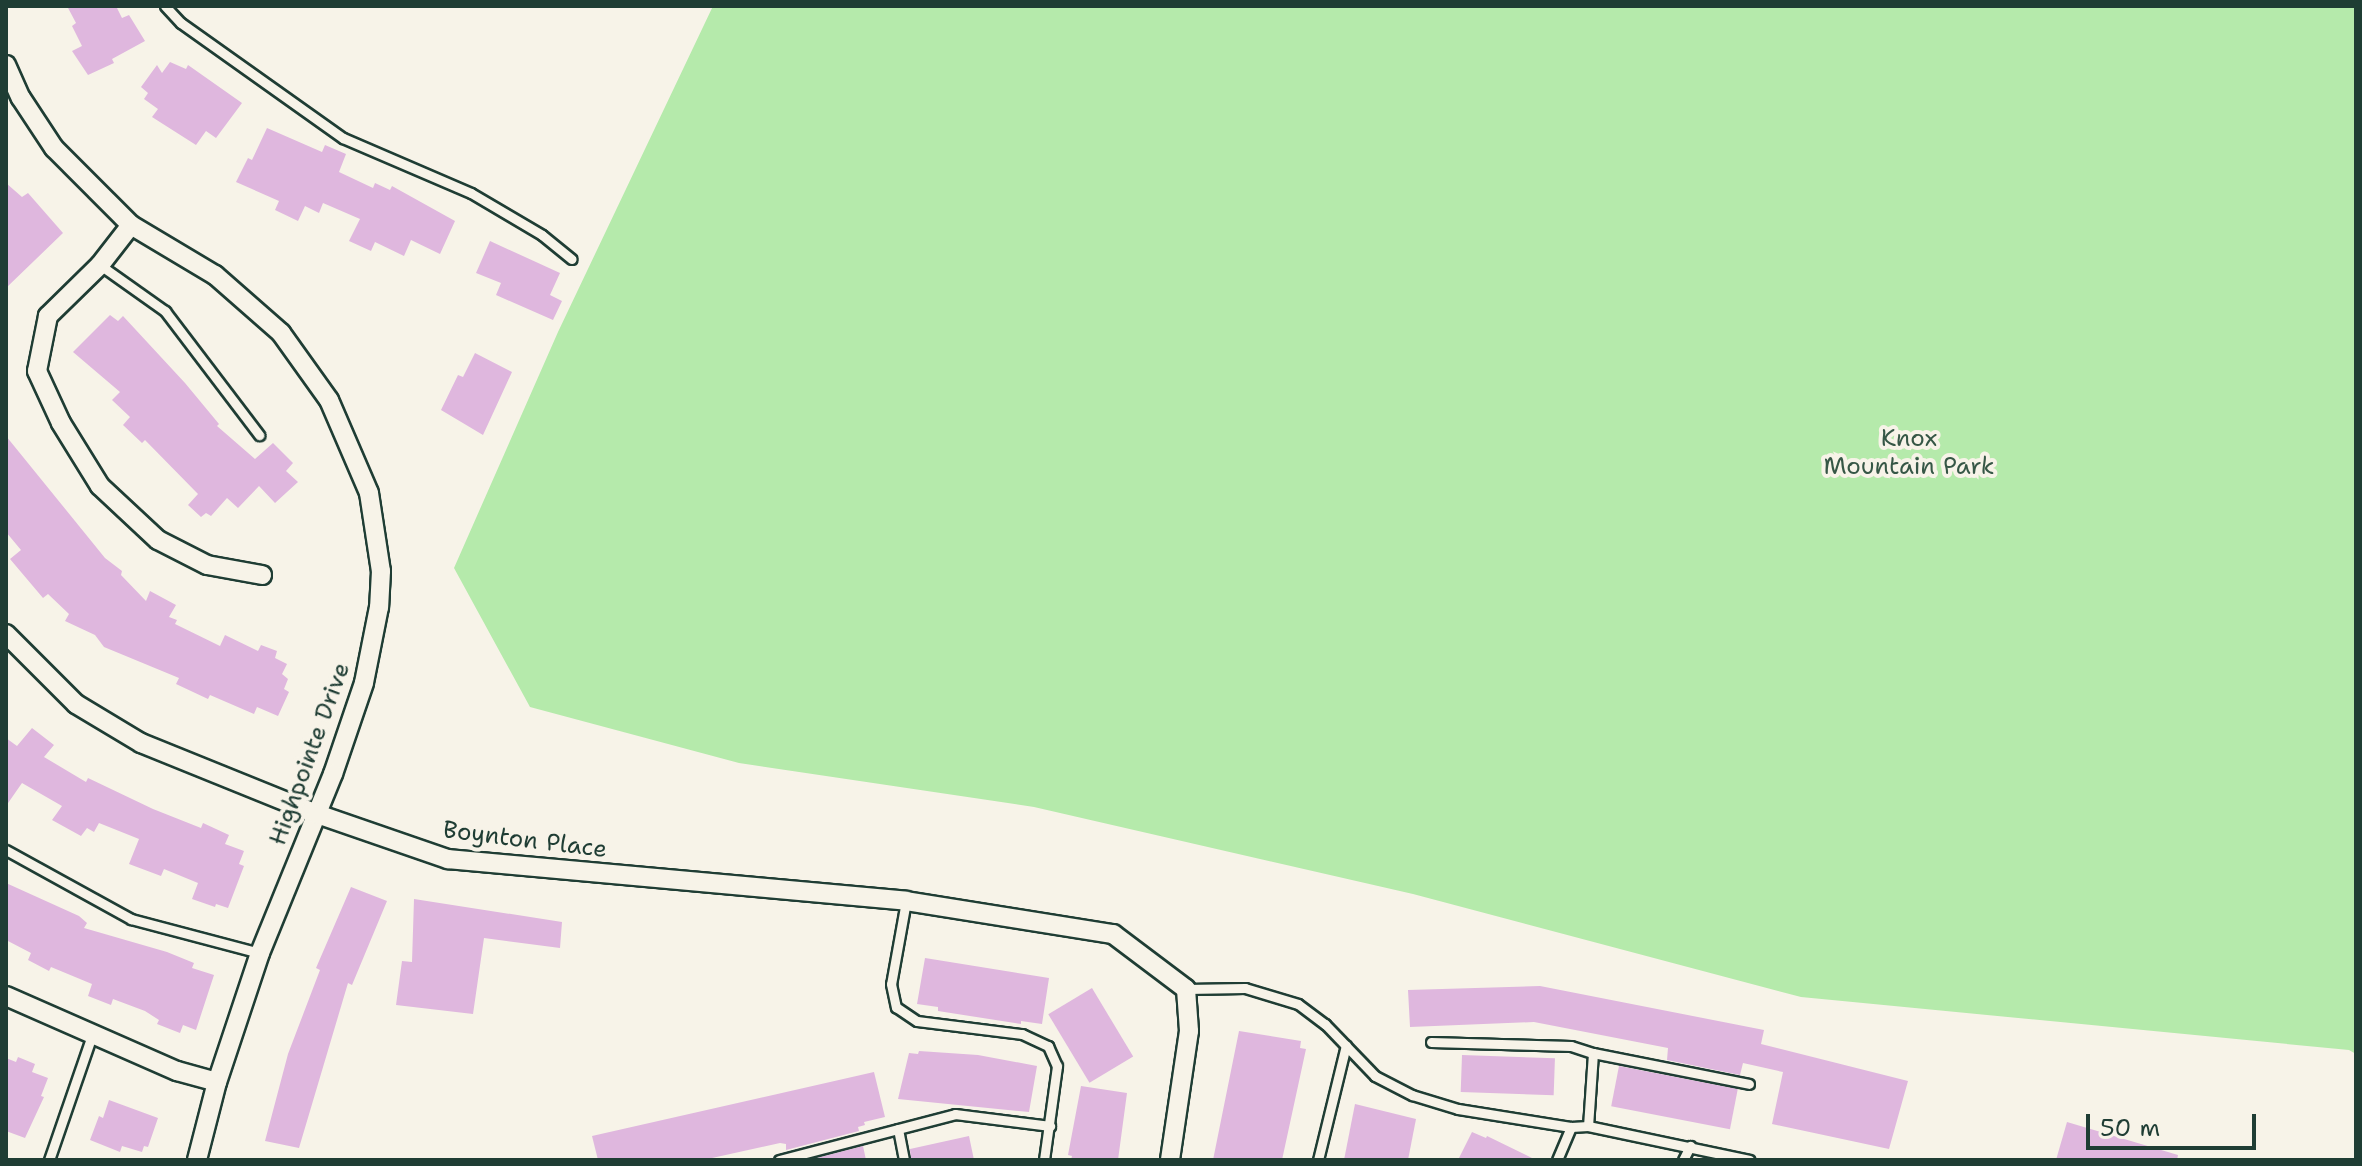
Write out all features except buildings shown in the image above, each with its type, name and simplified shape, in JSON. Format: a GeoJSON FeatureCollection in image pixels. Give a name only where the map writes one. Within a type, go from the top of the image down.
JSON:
{"type":"FeatureCollection","features":[{"type":"Feature","properties":{"kind":"street","name":"Highpointe Drive"},"geometry":{"type":"LineString","coordinates":[[6,65],[21,98],[54,148],[131,225],[215,275],[281,333],[329,400],[369,493],[381,571],[379,607],[364,683],[317,814],[260,953],[217,1082],[197,1160]]}},
{"type":"Feature","properties":{"kind":"street"},"geometry":{"type":"LineString","coordinates":[[131,225],[100,265],[48,316],[37,371],[61,423],[100,486],[158,540],[207,565],[262,575]]}},
{"type":"Feature","properties":{"kind":"street","name":"Boynton Place"},"geometry":{"type":"LineString","coordinates":[[6,634],[76,704],[141,743],[317,814],[448,859],[906,901],[1113,934],[1186,989]]}},
{"type":"Feature","properties":{"kind":"street"},"geometry":{"type":"LineString","coordinates":[[1170,1160],[1189,1031],[1186,989]]}},
{"type":"Feature","properties":{"kind":"street"},"geometry":{"type":"LineString","coordinates":[[6,996],[177,1071],[217,1082]]}},
{"type":"Feature","properties":{"kind":"lane"},"geometry":{"type":"LineString","coordinates":[[165,6],[181,23],[343,138],[471,193],[542,235],[572,259]]}},
{"type":"Feature","properties":{"kind":"lane"},"geometry":{"type":"LineString","coordinates":[[100,265],[165,311],[259,435]]}},
{"type":"Feature","properties":{"kind":"lane"},"geometry":{"type":"LineString","coordinates":[[6,850],[131,919],[260,953]]}},
{"type":"Feature","properties":{"kind":"lane"},"geometry":{"type":"LineString","coordinates":[[906,901],[891,984],[896,1007],[917,1021],[1022,1034],[1048,1046],[1057,1066],[1044,1160]]}},
{"type":"Feature","properties":{"kind":"lane"},"geometry":{"type":"LineString","coordinates":[[1186,989],[1245,988],[1298,1004],[1346,1045],[1375,1076],[1412,1095],[1458,1109],[1571,1127],[1588,1126],[1749,1160]]}},
{"type":"Feature","properties":{"kind":"lane"},"geometry":{"type":"LineString","coordinates":[[49,1160],[92,1035]]}},
{"type":"Feature","properties":{"kind":"lane"},"geometry":{"type":"LineString","coordinates":[[1431,1042],[1571,1046],[1749,1084]]}},
{"type":"Feature","properties":{"kind":"lane"},"geometry":{"type":"LineString","coordinates":[[1318,1160],[1346,1045]]}},
{"type":"Feature","properties":{"kind":"lane"},"geometry":{"type":"LineString","coordinates":[[1588,1126],[1593,1053]]}},
{"type":"Feature","properties":{"kind":"lane"},"geometry":{"type":"LineString","coordinates":[[779,1160],[955,1114],[1050,1126]]}},
{"type":"Feature","properties":{"kind":"lane"},"geometry":{"type":"LineString","coordinates":[[1557,1160],[1571,1127]]}},
{"type":"Feature","properties":{"kind":"lane"},"geometry":{"type":"LineString","coordinates":[[898,1129],[904,1160]]}},
{"type":"Feature","properties":{"kind":"lane"},"geometry":{"type":"LineString","coordinates":[[1683,1160],[1690,1146]]}},
{"type":"Feature","properties":{"kind":"green space","name":"Knox Mountain Park"},"geometry":{"type":"Polygon","coordinates":[[[713,6],[2356,6],[2356,1054],[2349,1050],[1801,997],[1413,894],[1034,807],[739,763],[530,707],[454,568],[558,332],[713,6]]]}}]}
